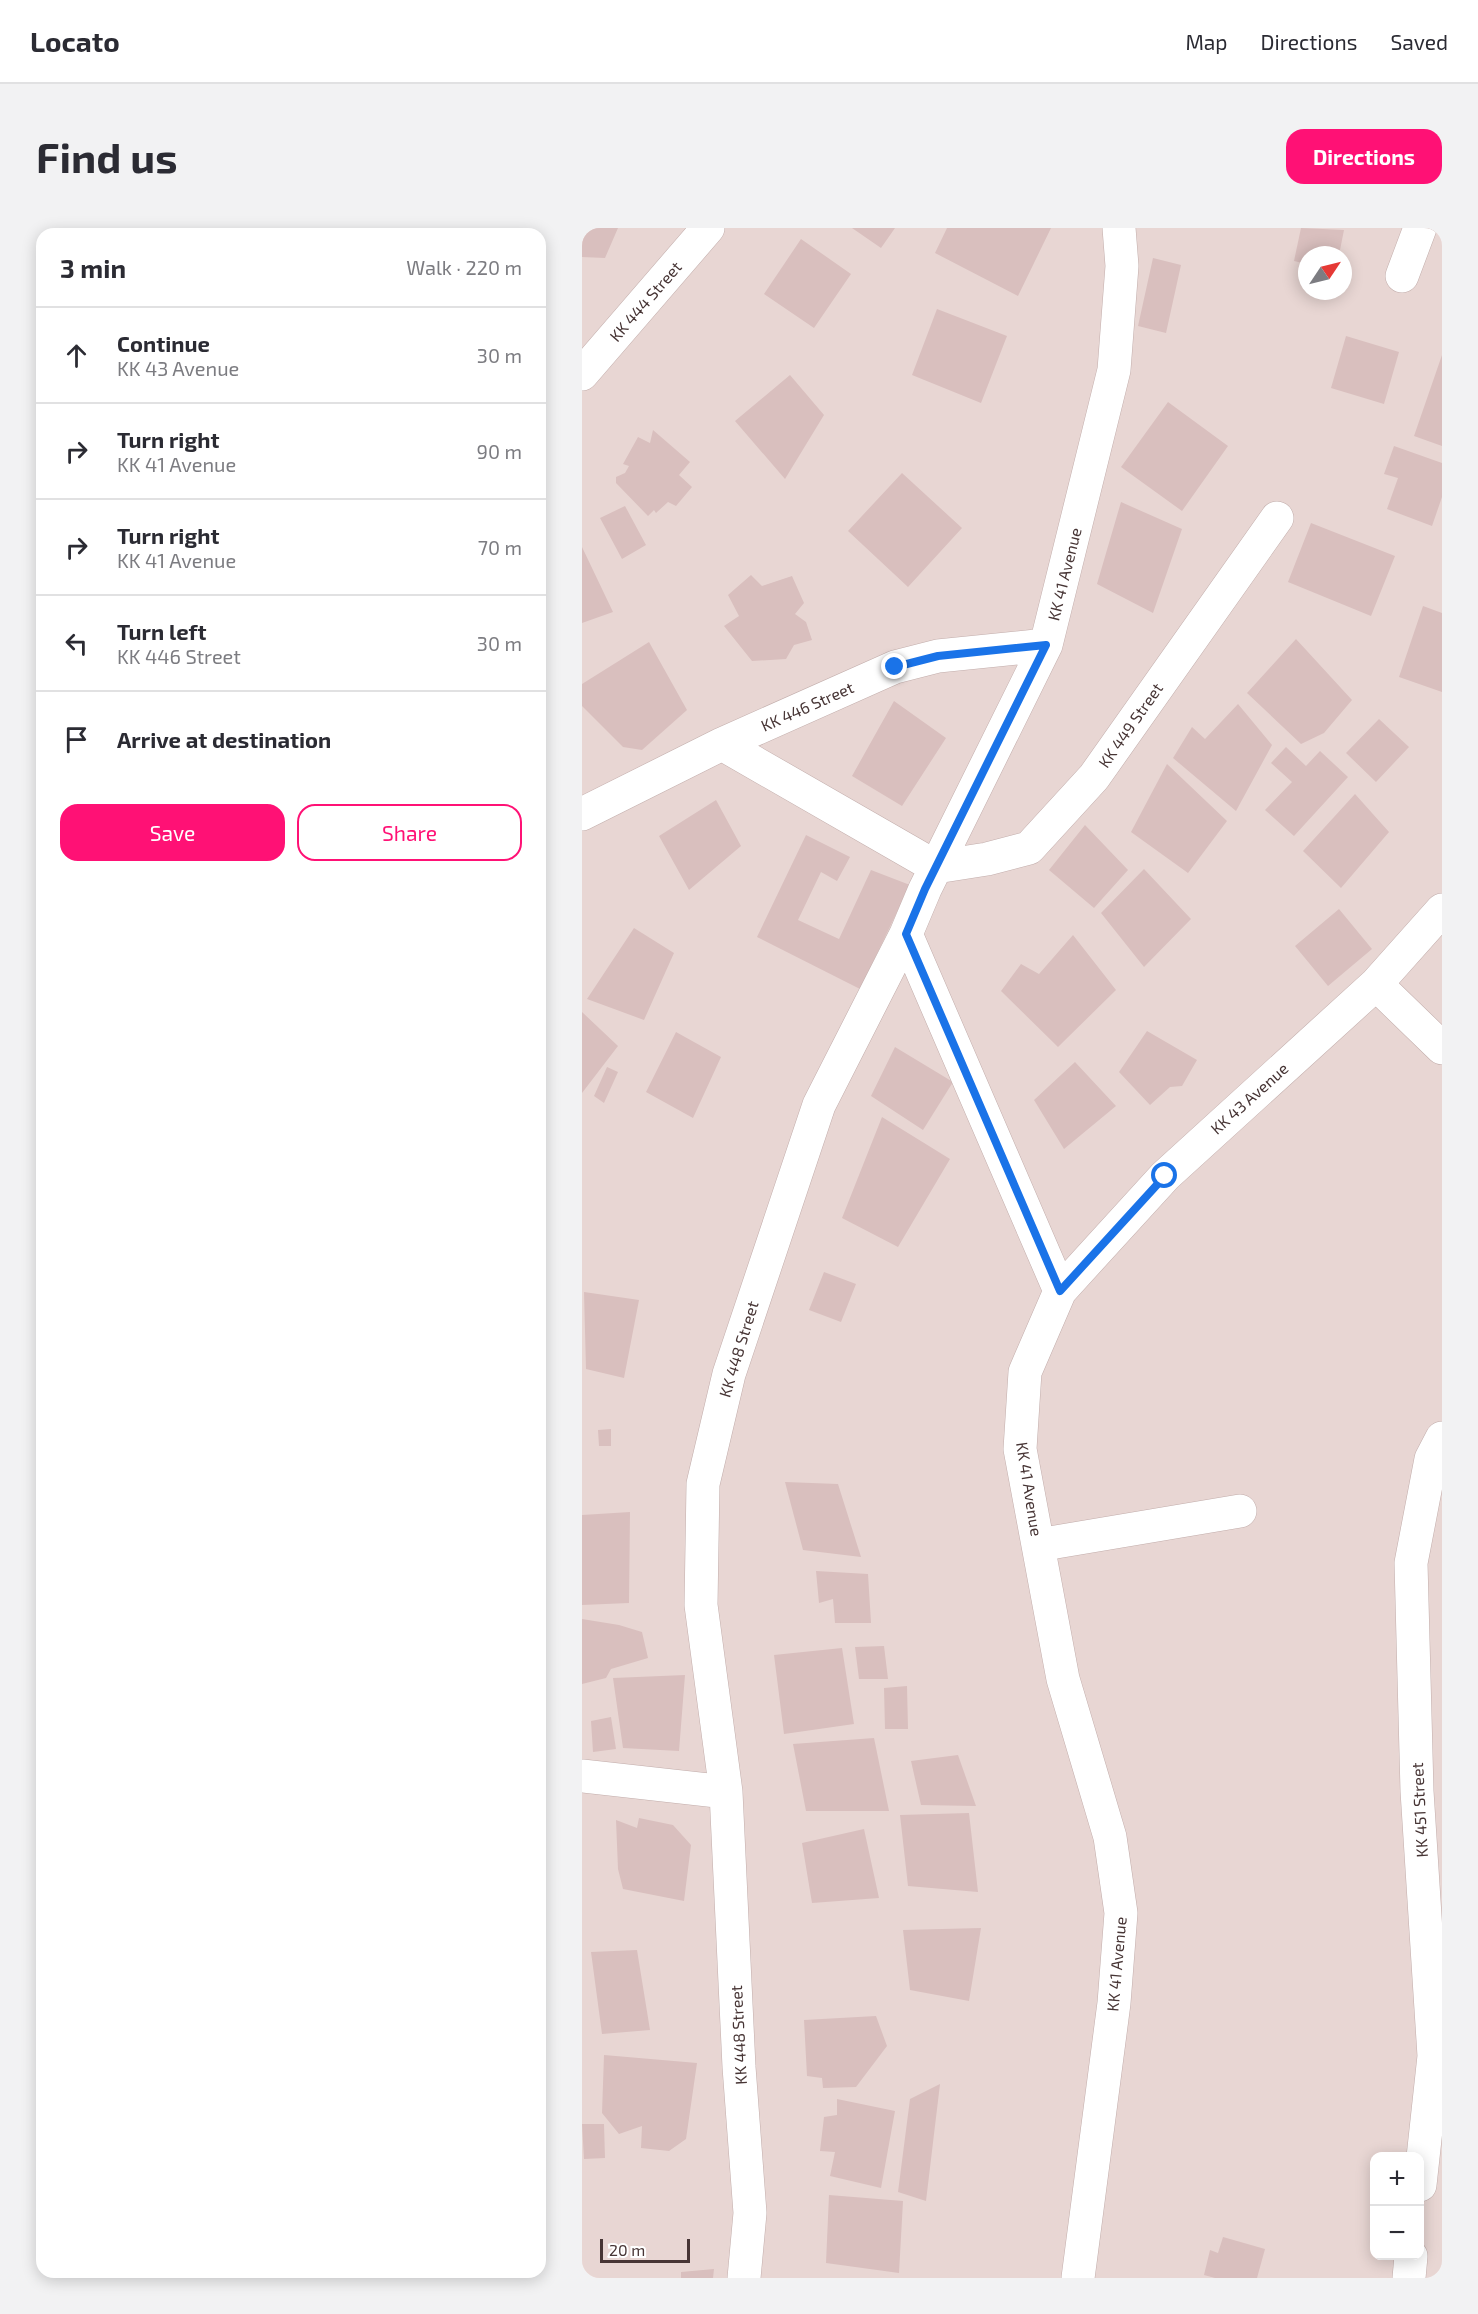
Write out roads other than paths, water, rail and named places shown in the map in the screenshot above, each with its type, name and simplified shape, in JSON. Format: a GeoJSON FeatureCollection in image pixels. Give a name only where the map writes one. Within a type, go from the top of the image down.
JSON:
{"type":"FeatureCollection","features":[{"type":"Feature","properties":{"kind":"street","name":"KK 444 Street"},"geometry":{"type":"LineString","coordinates":[[582,375],[708,228]]}},
{"type":"Feature","properties":{"kind":"street","name":"KK 41 Avenue"},"geometry":{"type":"LineString","coordinates":[[906,934],[936,867],[1046,645],[1114,370],[1122,266],[1119,228]]}},
{"type":"Feature","properties":{"kind":"street"},"geometry":{"type":"LineString","coordinates":[[1402,276],[1420,228]]}},
{"type":"Feature","properties":{"kind":"street","name":"KK 449 Street"},"geometry":{"type":"LineString","coordinates":[[936,867],[987,859],[1029,848],[1094,777],[1277,518]]}},
{"type":"Feature","properties":{"kind":"street","name":"KK 446 Street"},"geometry":{"type":"LineString","coordinates":[[582,814],[722,744],[895,667],[938,656],[1046,645]]}},
{"type":"Feature","properties":{"kind":"street"},"geometry":{"type":"LineString","coordinates":[[722,744],[936,867]]}},
{"type":"Feature","properties":{"kind":"street","name":"KK 43 Avenue"},"geometry":{"type":"LineString","coordinates":[[1060,1291],[1165,1176],[1376,984],[1442,910]]}},
{"type":"Feature","properties":{"kind":"street"},"geometry":{"type":"LineString","coordinates":[[906,934],[1060,1291]]}},
{"type":"Feature","properties":{"kind":"street","name":"KK 448 Street"},"geometry":{"type":"LineString","coordinates":[[744,2278],[750,2213],[739,2067],[726,1792],[701,1605],[703,1484],[729,1374],[819,1105],[906,934]]}},
{"type":"Feature","properties":{"kind":"street"},"geometry":{"type":"LineString","coordinates":[[1376,984],[1442,1048]]}},
{"type":"Feature","properties":{"kind":"street","name":"KK 41 Avenue"},"geometry":{"type":"LineString","coordinates":[[1060,1291],[1025,1372],[1020,1449],[1063,1679],[1110,1837],[1121,1913],[1114,2003],[1078,2278]]}},
{"type":"Feature","properties":{"kind":"street","name":"KK 451 Street"},"geometry":{"type":"LineString","coordinates":[[1423,2152],[1434,2056],[1417,1791],[1411,1563],[1431,1459],[1442,1438]]}},
{"type":"Feature","properties":{"kind":"street"},"geometry":{"type":"LineString","coordinates":[[1038,1545],[1240,1511]]}},
{"type":"Feature","properties":{"kind":"street"},"geometry":{"type":"LineString","coordinates":[[582,1776],[726,1792]]}},
{"type":"Feature","properties":{"kind":"street"},"geometry":{"type":"LineString","coordinates":[[1409,2278],[1411,2260]]}}]}
